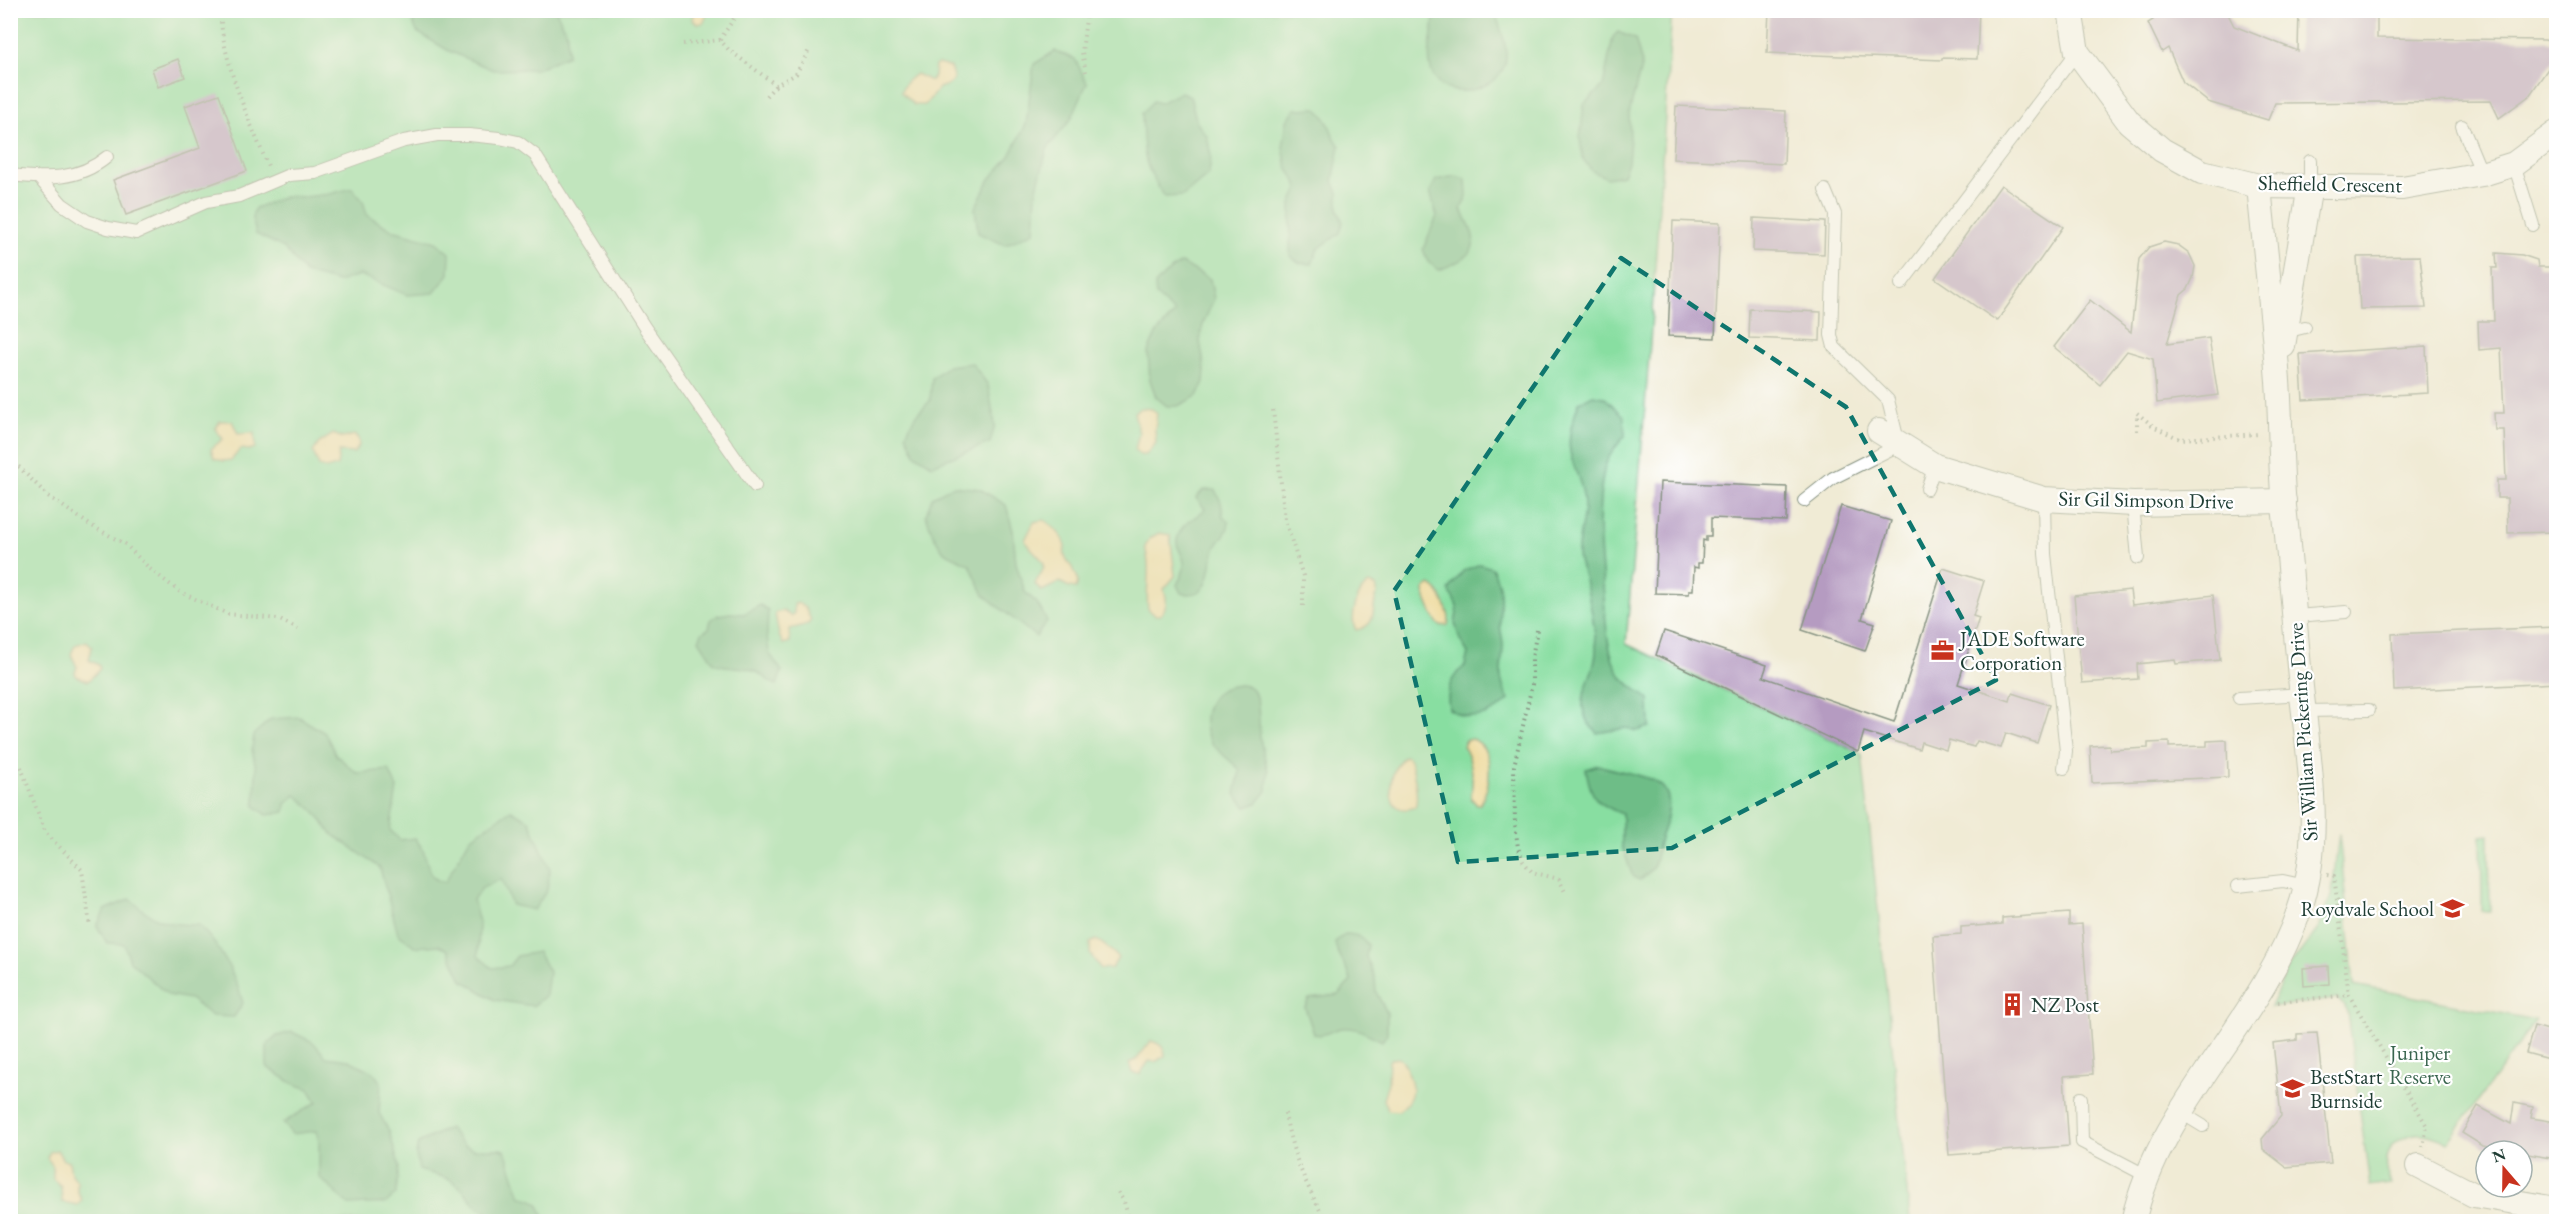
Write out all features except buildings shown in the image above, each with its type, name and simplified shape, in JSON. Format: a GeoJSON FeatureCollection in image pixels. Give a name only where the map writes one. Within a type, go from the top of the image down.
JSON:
{"type":"FeatureCollection","features":[{"type":"Feature","properties":{"kind":"street","name":"Sheffield Crescent"},"geometry":{"type":"LineString","coordinates":[[2070,10],[2077,52],[2129,122],[2163,150],[2202,172],[2259,186],[2402,188],[2482,174],[2514,164],[2556,133]]}},
{"type":"Feature","properties":{"kind":"street","name":"Sir William Pickering Drive"},"geometry":{"type":"LineString","coordinates":[[2133,1221],[2152,1160],[2180,1112],[2265,985],[2299,912],[2313,838],[2296,616],[2284,501],[2278,379],[2259,186]]}},
{"type":"Feature","properties":{"kind":"street","name":"Sir William Pickering Drive"},"geometry":{"type":"LineString","coordinates":[[2278,379],[2295,330],[2310,186]]}},
{"type":"Feature","properties":{"kind":"street","name":"Sir Gil Simpson Drive"},"geometry":{"type":"LineString","coordinates":[[1879,431],[1899,445],[1931,478],[2044,499],[2133,504],[2284,501]]}},
{"type":"Feature","properties":{"kind":"street"},"geometry":{"type":"LineString","coordinates":[[2418,1166],[2474,1194],[2556,1209]]}},
{"type":"Feature","properties":{"kind":"lane"},"geometry":{"type":"LineString","coordinates":[[1901,284],[2077,52]]}},
{"type":"Feature","properties":{"kind":"lane"},"geometry":{"type":"LineString","coordinates":[[2462,126],[2482,174]]}},
{"type":"Feature","properties":{"kind":"lane"},"geometry":{"type":"LineString","coordinates":[[39,178],[62,204],[87,221],[108,228],[136,233],[206,202],[239,196],[289,175],[315,173],[404,141],[437,135],[469,135],[518,142],[535,155],[645,328],[755,486]]}},
{"type":"Feature","properties":{"kind":"lane"},"geometry":{"type":"LineString","coordinates":[[10,175],[39,178],[73,176],[94,168],[107,157]]}},
{"type":"Feature","properties":{"kind":"lane"},"geometry":{"type":"LineString","coordinates":[[2310,161],[2310,186]]}},
{"type":"Feature","properties":{"kind":"lane"},"geometry":{"type":"LineString","coordinates":[[2514,164],[2533,225]]}},
{"type":"Feature","properties":{"kind":"lane"},"geometry":{"type":"LineString","coordinates":[[1804,501],[1833,478],[1899,445],[1888,400],[1834,347],[1827,281],[1835,214],[1825,190]]}},
{"type":"Feature","properties":{"kind":"lane"},"geometry":{"type":"LineString","coordinates":[[2044,499],[2045,554],[2066,751],[2064,768]]}},
{"type":"Feature","properties":{"kind":"lane"},"geometry":{"type":"LineString","coordinates":[[2133,504],[2138,558]]}},
{"type":"Feature","properties":{"kind":"lane"},"geometry":{"type":"LineString","coordinates":[[2296,616],[2346,612]]}},
{"type":"Feature","properties":{"kind":"lane"},"geometry":{"type":"LineString","coordinates":[[2239,698],[2303,702],[2369,710]]}},
{"type":"Feature","properties":{"kind":"lane"},"geometry":{"type":"LineString","coordinates":[[2238,886],[2307,879]]}},
{"type":"Feature","properties":{"kind":"lane"},"geometry":{"type":"LineString","coordinates":[[2080,1098],[2082,1142],[2147,1176]]}},
{"type":"Feature","properties":{"kind":"lane"},"geometry":{"type":"LineString","coordinates":[[2180,1112],[2203,1126]]}},
{"type":"Feature","properties":{"kind":"path"},"geometry":{"type":"LineString","coordinates":[[10,15],[17,10]]}},
{"type":"Feature","properties":{"kind":"path"},"geometry":{"type":"LineString","coordinates":[[220,10],[226,46],[240,97],[274,181]]}},
{"type":"Feature","properties":{"kind":"path"},"geometry":{"type":"LineString","coordinates":[[1086,72],[1082,52],[1087,10]]}},
{"type":"Feature","properties":{"kind":"path"},"geometry":{"type":"LineString","coordinates":[[720,40],[738,12]]}},
{"type":"Feature","properties":{"kind":"path"},"geometry":{"type":"LineString","coordinates":[[683,44],[720,40]]}},
{"type":"Feature","properties":{"kind":"path"},"geometry":{"type":"LineString","coordinates":[[720,40],[729,50],[777,85]]}},
{"type":"Feature","properties":{"kind":"path"},"geometry":{"type":"LineString","coordinates":[[766,96],[777,85],[795,74],[809,50]]}},
{"type":"Feature","properties":{"kind":"path"},"geometry":{"type":"LineString","coordinates":[[1273,411],[1285,520],[1303,576],[1303,609]]}},
{"type":"Feature","properties":{"kind":"path"},"geometry":{"type":"LineString","coordinates":[[2137,430],[2137,413],[2153,426],[2180,439],[2280,432]]}},
{"type":"Feature","properties":{"kind":"path"},"geometry":{"type":"LineString","coordinates":[[10,458],[48,495],[90,525],[125,544],[150,569],[180,592],[228,614],[273,618],[302,631]]}},
{"type":"Feature","properties":{"kind":"path"},"geometry":{"type":"LineString","coordinates":[[1537,630],[1532,658],[1532,686],[1514,766],[1515,824],[1518,848],[1523,861],[1532,872],[1559,879],[1565,892]]}},
{"type":"Feature","properties":{"kind":"path"},"geometry":{"type":"LineString","coordinates":[[21,767],[45,832],[82,870],[90,926]]}},
{"type":"Feature","properties":{"kind":"path"},"geometry":{"type":"LineString","coordinates":[[2307,879],[2334,876],[2349,995],[2427,1126],[2418,1166]]}},
{"type":"Feature","properties":{"kind":"path"},"geometry":{"type":"LineString","coordinates":[[2271,1002],[2349,995]]}},
{"type":"Feature","properties":{"kind":"path"},"geometry":{"type":"LineString","coordinates":[[1285,1113],[1293,1152],[1302,1176],[1326,1221]]}},
{"type":"Feature","properties":{"kind":"path"},"geometry":{"type":"LineString","coordinates":[[1118,1192],[1131,1221]]}},
{"type":"Feature","properties":{"kind":"highlighted area"},"geometry":{"type":"Polygon","coordinates":[[[1621,258],[1846,407],[1996,680],[1672,848],[1458,862],[1394,591],[1621,258]]]}},
{"type":"Feature","properties":{"kind":"green space"},"geometry":{"type":"Polygon","coordinates":[[[10,11],[1672,11],[1650,343],[1626,644],[1862,754],[1910,1221],[11,1221],[10,11]]]}},
{"type":"Feature","properties":{"kind":"green space"},"geometry":{"type":"Polygon","coordinates":[[[408,11],[556,11],[567,33],[568,55],[536,69],[493,70],[449,51],[417,32],[408,11]]]}},
{"type":"Feature","properties":{"kind":"green space"},"geometry":{"type":"Polygon","coordinates":[[[1434,11],[1495,11],[1506,55],[1503,69],[1497,77],[1479,88],[1468,91],[1447,89],[1439,83],[1430,67],[1434,11]]]}},
{"type":"Feature","properties":{"kind":"green space"},"geometry":{"type":"Polygon","coordinates":[[[1618,32],[1635,39],[1642,63],[1629,114],[1628,162],[1623,175],[1607,178],[1592,171],[1583,159],[1580,139],[1584,104],[1603,86],[1613,37],[1618,32]]]}},
{"type":"Feature","properties":{"kind":"green space"},"geometry":{"type":"Polygon","coordinates":[[[1055,51],[1075,59],[1087,83],[1071,119],[1047,149],[1036,192],[1034,232],[1005,245],[978,233],[975,208],[990,179],[1010,156],[1026,124],[1034,64],[1055,51]]]}},
{"type":"Feature","properties":{"kind":"green space"},"geometry":{"type":"Polygon","coordinates":[[[1181,92],[1190,96],[1197,123],[1207,136],[1211,156],[1209,174],[1183,196],[1165,197],[1145,158],[1142,113],[1153,101],[1160,103],[1181,92]]]}},
{"type":"Feature","properties":{"kind":"green space"},"geometry":{"type":"Polygon","coordinates":[[[1316,108],[1325,117],[1340,146],[1333,181],[1338,193],[1338,210],[1343,222],[1340,233],[1318,249],[1312,264],[1300,263],[1290,256],[1291,204],[1298,189],[1296,181],[1287,168],[1283,147],[1287,121],[1295,109],[1316,108]]]}},
{"type":"Feature","properties":{"kind":"green space"},"geometry":{"type":"Polygon","coordinates":[[[1455,176],[1466,179],[1467,196],[1461,209],[1468,221],[1474,240],[1469,254],[1439,270],[1428,262],[1423,249],[1437,216],[1430,192],[1436,180],[1455,176]]]}},
{"type":"Feature","properties":{"kind":"green space"},"geometry":{"type":"Polygon","coordinates":[[[352,188],[363,201],[367,215],[392,230],[436,242],[450,253],[449,274],[434,293],[407,295],[360,275],[338,282],[305,273],[284,248],[256,234],[252,217],[255,208],[287,196],[305,197],[330,194],[352,188]]]}},
{"type":"Feature","properties":{"kind":"green space"},"geometry":{"type":"Polygon","coordinates":[[[1181,263],[1210,279],[1214,299],[1203,324],[1200,341],[1205,370],[1204,382],[1197,396],[1178,406],[1167,406],[1156,397],[1150,380],[1148,352],[1156,334],[1175,313],[1156,296],[1155,285],[1165,274],[1181,263]]]}},
{"type":"Feature","properties":{"kind":"green space"},"geometry":{"type":"Polygon","coordinates":[[[972,363],[988,385],[995,425],[990,443],[932,465],[915,454],[906,434],[915,416],[930,401],[932,378],[948,366],[972,363]]]}},
{"type":"Feature","properties":{"kind":"green space"},"geometry":{"type":"Polygon","coordinates":[[[1593,395],[1604,397],[1624,416],[1625,436],[1612,452],[1604,471],[1600,502],[1600,534],[1606,626],[1611,655],[1622,677],[1649,700],[1650,727],[1637,731],[1627,728],[1597,733],[1583,711],[1585,690],[1596,657],[1596,644],[1589,596],[1578,557],[1584,503],[1582,489],[1571,457],[1569,439],[1579,402],[1593,395]]]}},
{"type":"Feature","properties":{"kind":"green space"},"geometry":{"type":"Polygon","coordinates":[[[954,486],[980,489],[1006,505],[1013,531],[1016,563],[1025,592],[1037,603],[1047,621],[1036,637],[984,595],[970,565],[944,552],[933,535],[926,515],[932,497],[954,486]]]}},
{"type":"Feature","properties":{"kind":"green space"},"geometry":{"type":"Polygon","coordinates":[[[1203,490],[1215,490],[1221,502],[1223,516],[1229,522],[1226,533],[1213,554],[1205,586],[1192,594],[1181,593],[1177,585],[1184,565],[1177,539],[1185,525],[1205,509],[1196,498],[1203,490]]]}},
{"type":"Feature","properties":{"kind":"green space"},"geometry":{"type":"Polygon","coordinates":[[[1480,564],[1492,568],[1500,589],[1500,626],[1503,646],[1501,679],[1509,700],[1495,711],[1473,717],[1449,709],[1450,684],[1465,666],[1468,653],[1460,640],[1455,623],[1458,608],[1449,590],[1463,571],[1480,564]]]}},
{"type":"Feature","properties":{"kind":"green space"},"geometry":{"type":"Polygon","coordinates":[[[760,605],[768,610],[769,653],[782,671],[777,685],[752,670],[714,663],[699,640],[702,633],[709,628],[711,620],[718,615],[744,614],[760,605]]]}},
{"type":"Feature","properties":{"kind":"green space"},"geometry":{"type":"Polygon","coordinates":[[[1239,685],[1248,686],[1254,691],[1258,704],[1260,739],[1268,771],[1267,791],[1257,803],[1246,807],[1235,794],[1240,770],[1211,742],[1205,726],[1206,710],[1214,696],[1223,689],[1239,685]]]}},
{"type":"Feature","properties":{"kind":"green space"},"geometry":{"type":"Polygon","coordinates":[[[299,717],[325,733],[336,755],[357,773],[389,770],[397,788],[390,830],[400,840],[415,838],[423,851],[430,873],[440,881],[445,882],[470,838],[511,810],[529,820],[550,869],[547,890],[534,910],[512,905],[501,879],[482,888],[473,900],[479,922],[478,956],[492,968],[509,966],[517,956],[538,952],[549,972],[546,995],[533,1006],[495,1000],[462,980],[448,950],[439,945],[416,947],[398,934],[380,868],[331,833],[314,811],[296,795],[286,804],[285,812],[267,815],[255,806],[256,768],[252,750],[254,734],[271,719],[299,717]]]}},
{"type":"Feature","properties":{"kind":"green space"},"geometry":{"type":"Polygon","coordinates":[[[1598,765],[1655,782],[1664,789],[1668,799],[1668,814],[1655,863],[1640,880],[1633,877],[1622,846],[1622,814],[1600,802],[1592,793],[1586,769],[1598,765]]]}},
{"type":"Feature","properties":{"kind":"green space","name":"Juniper Reserve"},"geometry":{"type":"Polygon","coordinates":[[[2339,833],[2354,985],[2536,1020],[2448,1142],[2420,1134],[2403,1138],[2391,1148],[2388,1154],[2387,1168],[2391,1184],[2370,1187],[2347,1012],[2343,1004],[2337,999],[2270,1007],[2288,968],[2318,929],[2326,910],[2332,893],[2339,833]]]}},
{"type":"Feature","properties":{"kind":"green space"},"geometry":{"type":"Polygon","coordinates":[[[2489,835],[2490,912],[2482,912],[2481,836],[2489,835]]]}},
{"type":"Feature","properties":{"kind":"green space"},"geometry":{"type":"Polygon","coordinates":[[[130,899],[154,917],[169,923],[199,925],[207,933],[226,961],[240,992],[243,1003],[234,1017],[212,1016],[190,999],[168,995],[130,961],[124,944],[107,943],[97,926],[105,910],[130,899]]]}},
{"type":"Feature","properties":{"kind":"green space"},"geometry":{"type":"Polygon","coordinates":[[[1345,934],[1358,936],[1368,945],[1366,957],[1375,978],[1376,992],[1387,1013],[1387,1034],[1382,1041],[1352,1028],[1314,1034],[1305,1007],[1309,999],[1338,995],[1351,981],[1335,942],[1345,934]]]}},
{"type":"Feature","properties":{"kind":"green space"},"geometry":{"type":"Polygon","coordinates":[[[292,1032],[313,1042],[326,1057],[349,1060],[373,1072],[381,1083],[379,1113],[389,1131],[399,1166],[396,1194],[386,1203],[349,1205],[319,1177],[319,1141],[316,1131],[292,1134],[283,1123],[317,1102],[309,1089],[292,1083],[267,1067],[267,1045],[277,1036],[292,1032]]]}},
{"type":"Feature","properties":{"kind":"green space"},"geometry":{"type":"Polygon","coordinates":[[[449,1128],[462,1143],[470,1148],[505,1150],[521,1197],[532,1199],[538,1204],[545,1221],[489,1221],[487,1212],[477,1206],[455,1183],[419,1170],[416,1154],[418,1143],[449,1128]]]}},
{"type":"Feature","properties":{"kind":"sand"},"geometry":{"type":"Polygon","coordinates":[[[694,11],[708,11],[704,22],[699,24],[692,19],[694,11]]]}},
{"type":"Feature","properties":{"kind":"sand"},"geometry":{"type":"Polygon","coordinates":[[[938,64],[950,67],[954,79],[950,84],[939,88],[925,105],[914,105],[901,92],[906,82],[916,74],[931,81],[935,66],[938,64]]]}},
{"type":"Feature","properties":{"kind":"sand"},"geometry":{"type":"Polygon","coordinates":[[[1141,408],[1152,409],[1157,414],[1156,443],[1146,455],[1140,455],[1135,450],[1139,433],[1134,412],[1141,408]]]}},
{"type":"Feature","properties":{"kind":"sand"},"geometry":{"type":"Polygon","coordinates":[[[220,421],[232,421],[238,434],[254,433],[255,448],[241,449],[231,460],[223,461],[214,458],[211,449],[223,439],[215,429],[220,421]]]}},
{"type":"Feature","properties":{"kind":"sand"},"geometry":{"type":"Polygon","coordinates":[[[333,434],[343,438],[354,435],[358,438],[359,446],[354,453],[339,452],[337,466],[326,469],[319,466],[313,452],[319,443],[333,434]]]}},
{"type":"Feature","properties":{"kind":"sand"},"geometry":{"type":"Polygon","coordinates":[[[1044,520],[1064,541],[1065,556],[1078,579],[1076,588],[1060,582],[1042,591],[1035,584],[1044,565],[1042,559],[1025,540],[1034,522],[1044,520]]]}},
{"type":"Feature","properties":{"kind":"sand"},"geometry":{"type":"Polygon","coordinates":[[[1159,533],[1170,535],[1175,576],[1164,589],[1166,606],[1160,615],[1155,615],[1148,609],[1148,563],[1145,547],[1150,538],[1159,533]]]}},
{"type":"Feature","properties":{"kind":"sand"},"geometry":{"type":"Polygon","coordinates":[[[1369,584],[1376,586],[1377,590],[1373,616],[1367,626],[1356,630],[1353,619],[1355,605],[1361,592],[1369,584]]]}},
{"type":"Feature","properties":{"kind":"sand"},"geometry":{"type":"Polygon","coordinates":[[[1430,585],[1438,591],[1444,603],[1448,625],[1440,626],[1430,609],[1424,590],[1430,585]]]}},
{"type":"Feature","properties":{"kind":"sand"},"geometry":{"type":"Polygon","coordinates":[[[798,603],[805,608],[811,620],[808,624],[790,629],[790,642],[783,644],[775,613],[783,611],[791,616],[794,613],[794,604],[798,603]]]}},
{"type":"Feature","properties":{"kind":"sand"},"geometry":{"type":"Polygon","coordinates":[[[87,641],[92,647],[89,660],[99,665],[100,669],[88,681],[76,676],[77,667],[71,654],[75,645],[87,641]]]}},
{"type":"Feature","properties":{"kind":"sand"},"geometry":{"type":"Polygon","coordinates":[[[1473,739],[1485,751],[1489,769],[1487,788],[1480,804],[1476,804],[1471,798],[1472,771],[1463,746],[1466,740],[1473,739]]]}},
{"type":"Feature","properties":{"kind":"sand"},"geometry":{"type":"Polygon","coordinates":[[[1405,756],[1408,757],[1412,767],[1416,803],[1415,807],[1404,809],[1397,806],[1391,791],[1394,771],[1405,756]]]}},
{"type":"Feature","properties":{"kind":"sand"},"geometry":{"type":"Polygon","coordinates":[[[1096,940],[1118,958],[1112,968],[1101,969],[1090,954],[1090,943],[1096,940]]]}},
{"type":"Feature","properties":{"kind":"sand"},"geometry":{"type":"Polygon","coordinates":[[[1151,1041],[1161,1046],[1165,1056],[1155,1062],[1149,1061],[1140,1074],[1132,1073],[1129,1063],[1137,1059],[1151,1041]]]}},
{"type":"Feature","properties":{"kind":"sand"},"geometry":{"type":"Polygon","coordinates":[[[1399,1058],[1409,1075],[1412,1091],[1407,1103],[1399,1111],[1388,1110],[1383,1100],[1388,1083],[1389,1061],[1399,1058]]]}},
{"type":"Feature","properties":{"kind":"sand"},"geometry":{"type":"Polygon","coordinates":[[[57,1150],[63,1160],[69,1162],[71,1173],[77,1181],[77,1190],[82,1200],[78,1205],[62,1202],[61,1186],[53,1179],[53,1166],[47,1158],[50,1152],[57,1150]]]}},
{"type":"Feature","properties":{"kind":"place","name":"JADE Software Corporation"},"geometry":{"type":"Point","coordinates":[1942,651]}},
{"type":"Feature","properties":{"kind":"place","name":"Roydvale School"},"geometry":{"type":"Point","coordinates":[2452,909]}},
{"type":"Feature","properties":{"kind":"place","name":"NZ Post"},"geometry":{"type":"Point","coordinates":[2013,1005]}},
{"type":"Feature","properties":{"kind":"place","name":"BestStart Burnside"},"geometry":{"type":"Point","coordinates":[2292,1089]}}]}
